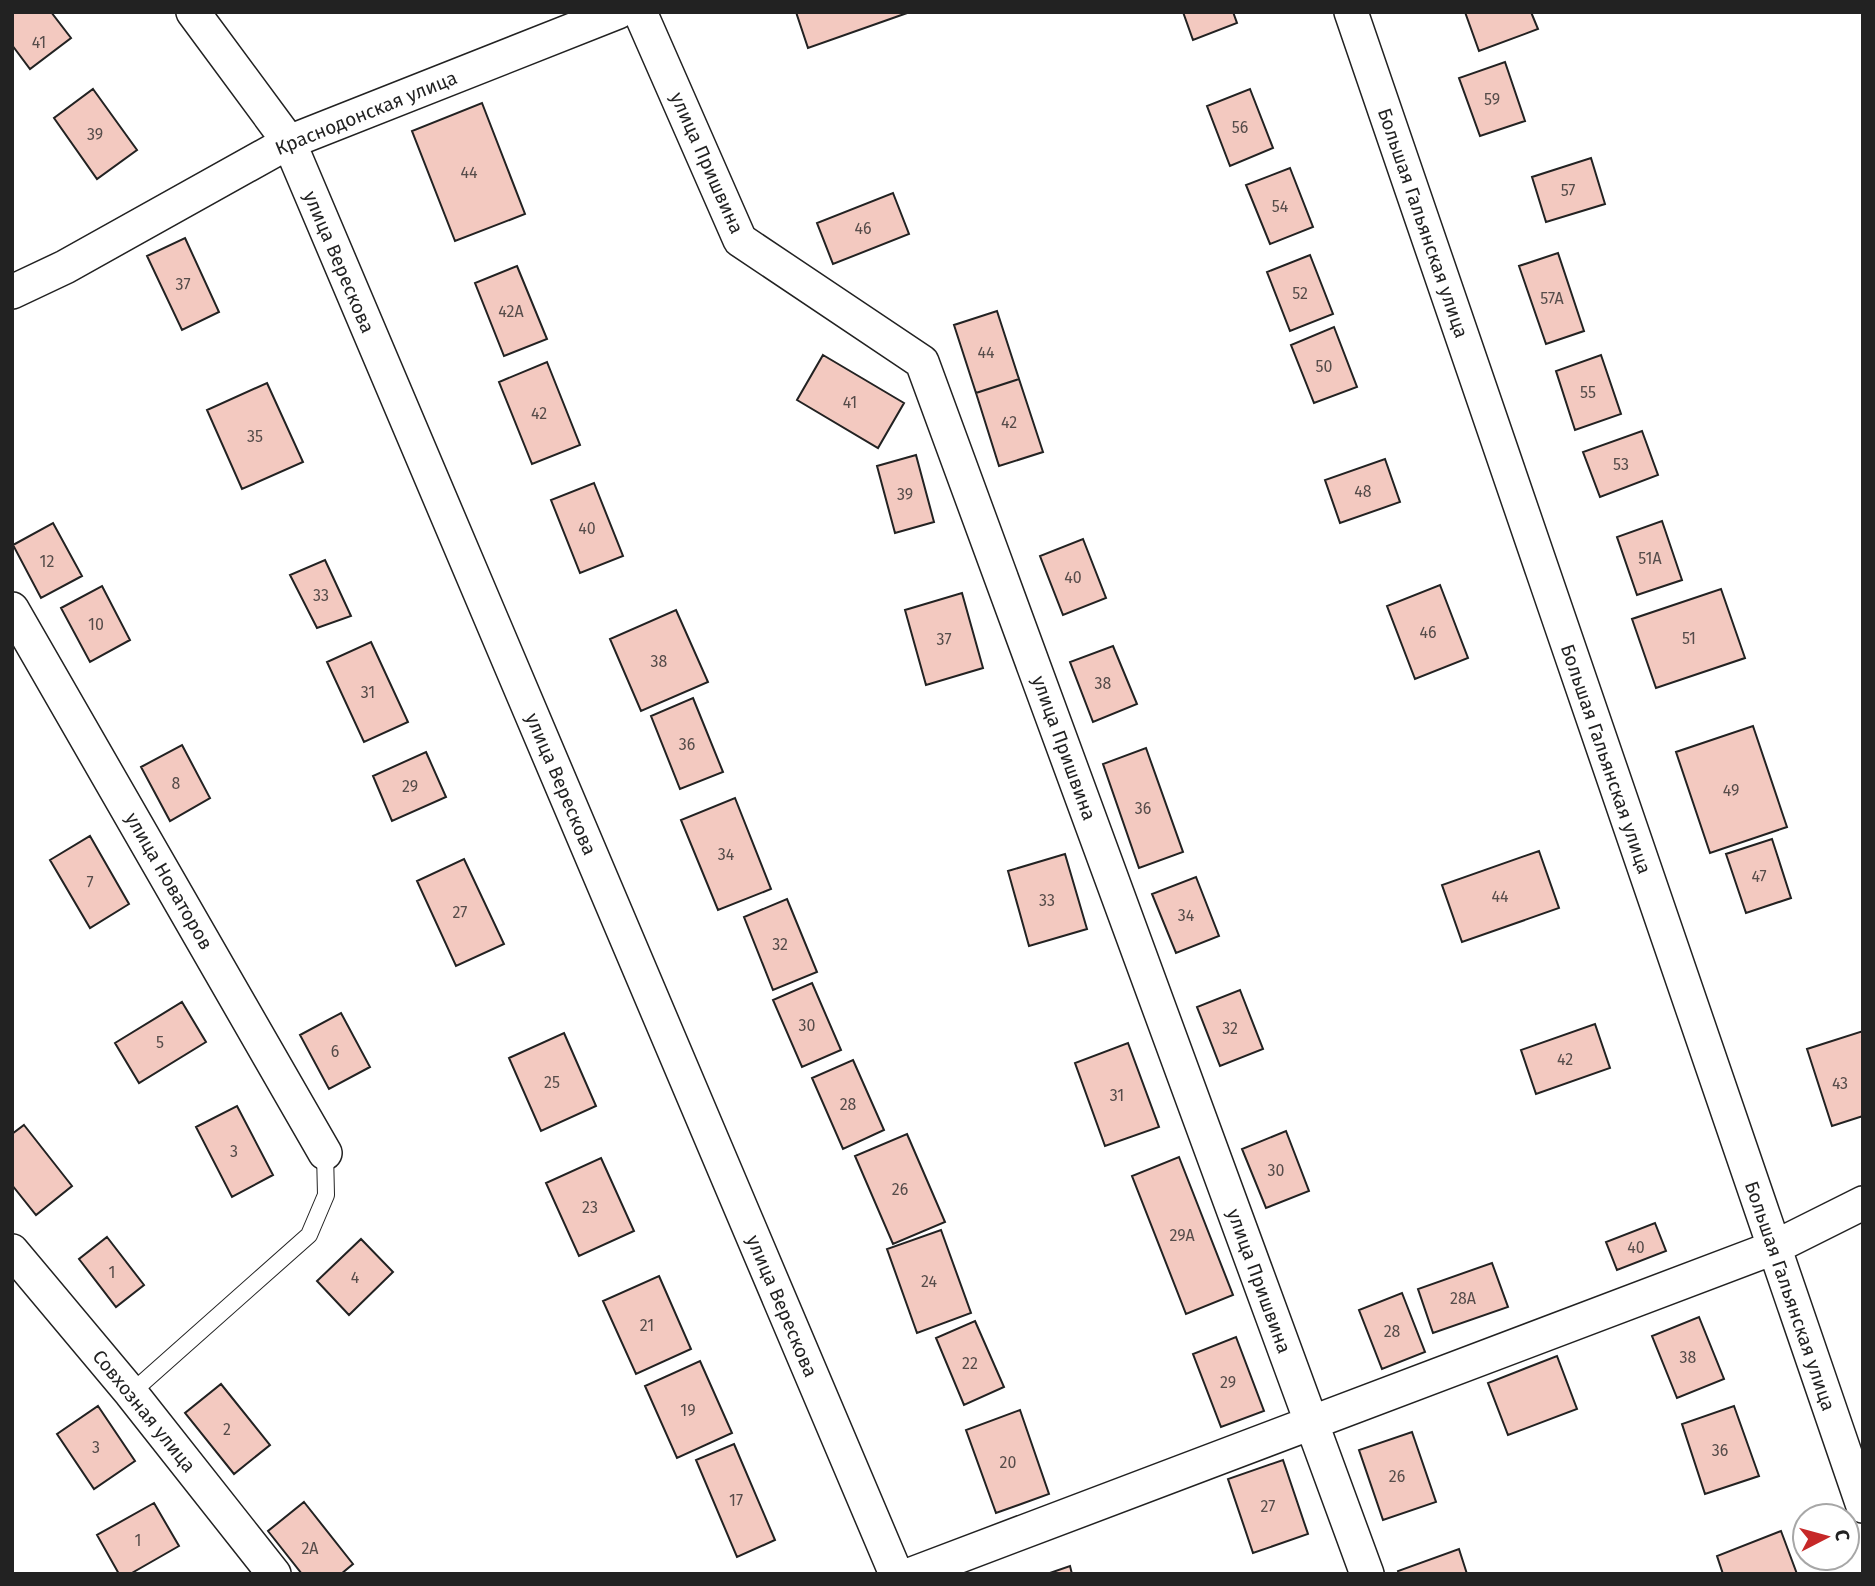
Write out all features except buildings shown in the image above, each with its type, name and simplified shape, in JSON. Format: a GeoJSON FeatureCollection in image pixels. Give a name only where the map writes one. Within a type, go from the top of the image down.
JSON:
{"type":"FeatureCollection","features":[{"type":"Feature","properties":{"kind":"street","name":"улица Верескова"},"geometry":{"type":"LineString","coordinates":[[193,12],[289,142],[896,1574]]}},
{"type":"Feature","properties":{"kind":"street","name":"Краснодонская улица"},"geometry":{"type":"LineString","coordinates":[[12,292],[65,267],[289,142],[618,12]]}},
{"type":"Feature","properties":{"kind":"street","name":"улица Пришвина"},"geometry":{"type":"LineString","coordinates":[[640,12],[740,240],[922,362],[1367,1574]]}},
{"type":"Feature","properties":{"kind":"street","name":"Большая Гальянская улица"},"geometry":{"type":"LineString","coordinates":[[1351,12],[1863,1506]]}},
{"type":"Feature","properties":{"kind":"street","name":"улица Новаторов"},"geometry":{"type":"LineString","coordinates":[[12,609],[325,1153]]}},
{"type":"Feature","properties":{"kind":"street"},"geometry":{"type":"LineString","coordinates":[[912,1574],[1773,1248],[1863,1203]]}},
{"type":"Feature","properties":{"kind":"street","name":"Совхозная улица"},"geometry":{"type":"LineString","coordinates":[[12,1251],[131,1393],[274,1574]]}},
{"type":"Feature","properties":{"kind":"lane"},"geometry":{"type":"LineString","coordinates":[[131,1393],[309,1236],[326,1195],[325,1153]]}}]}
